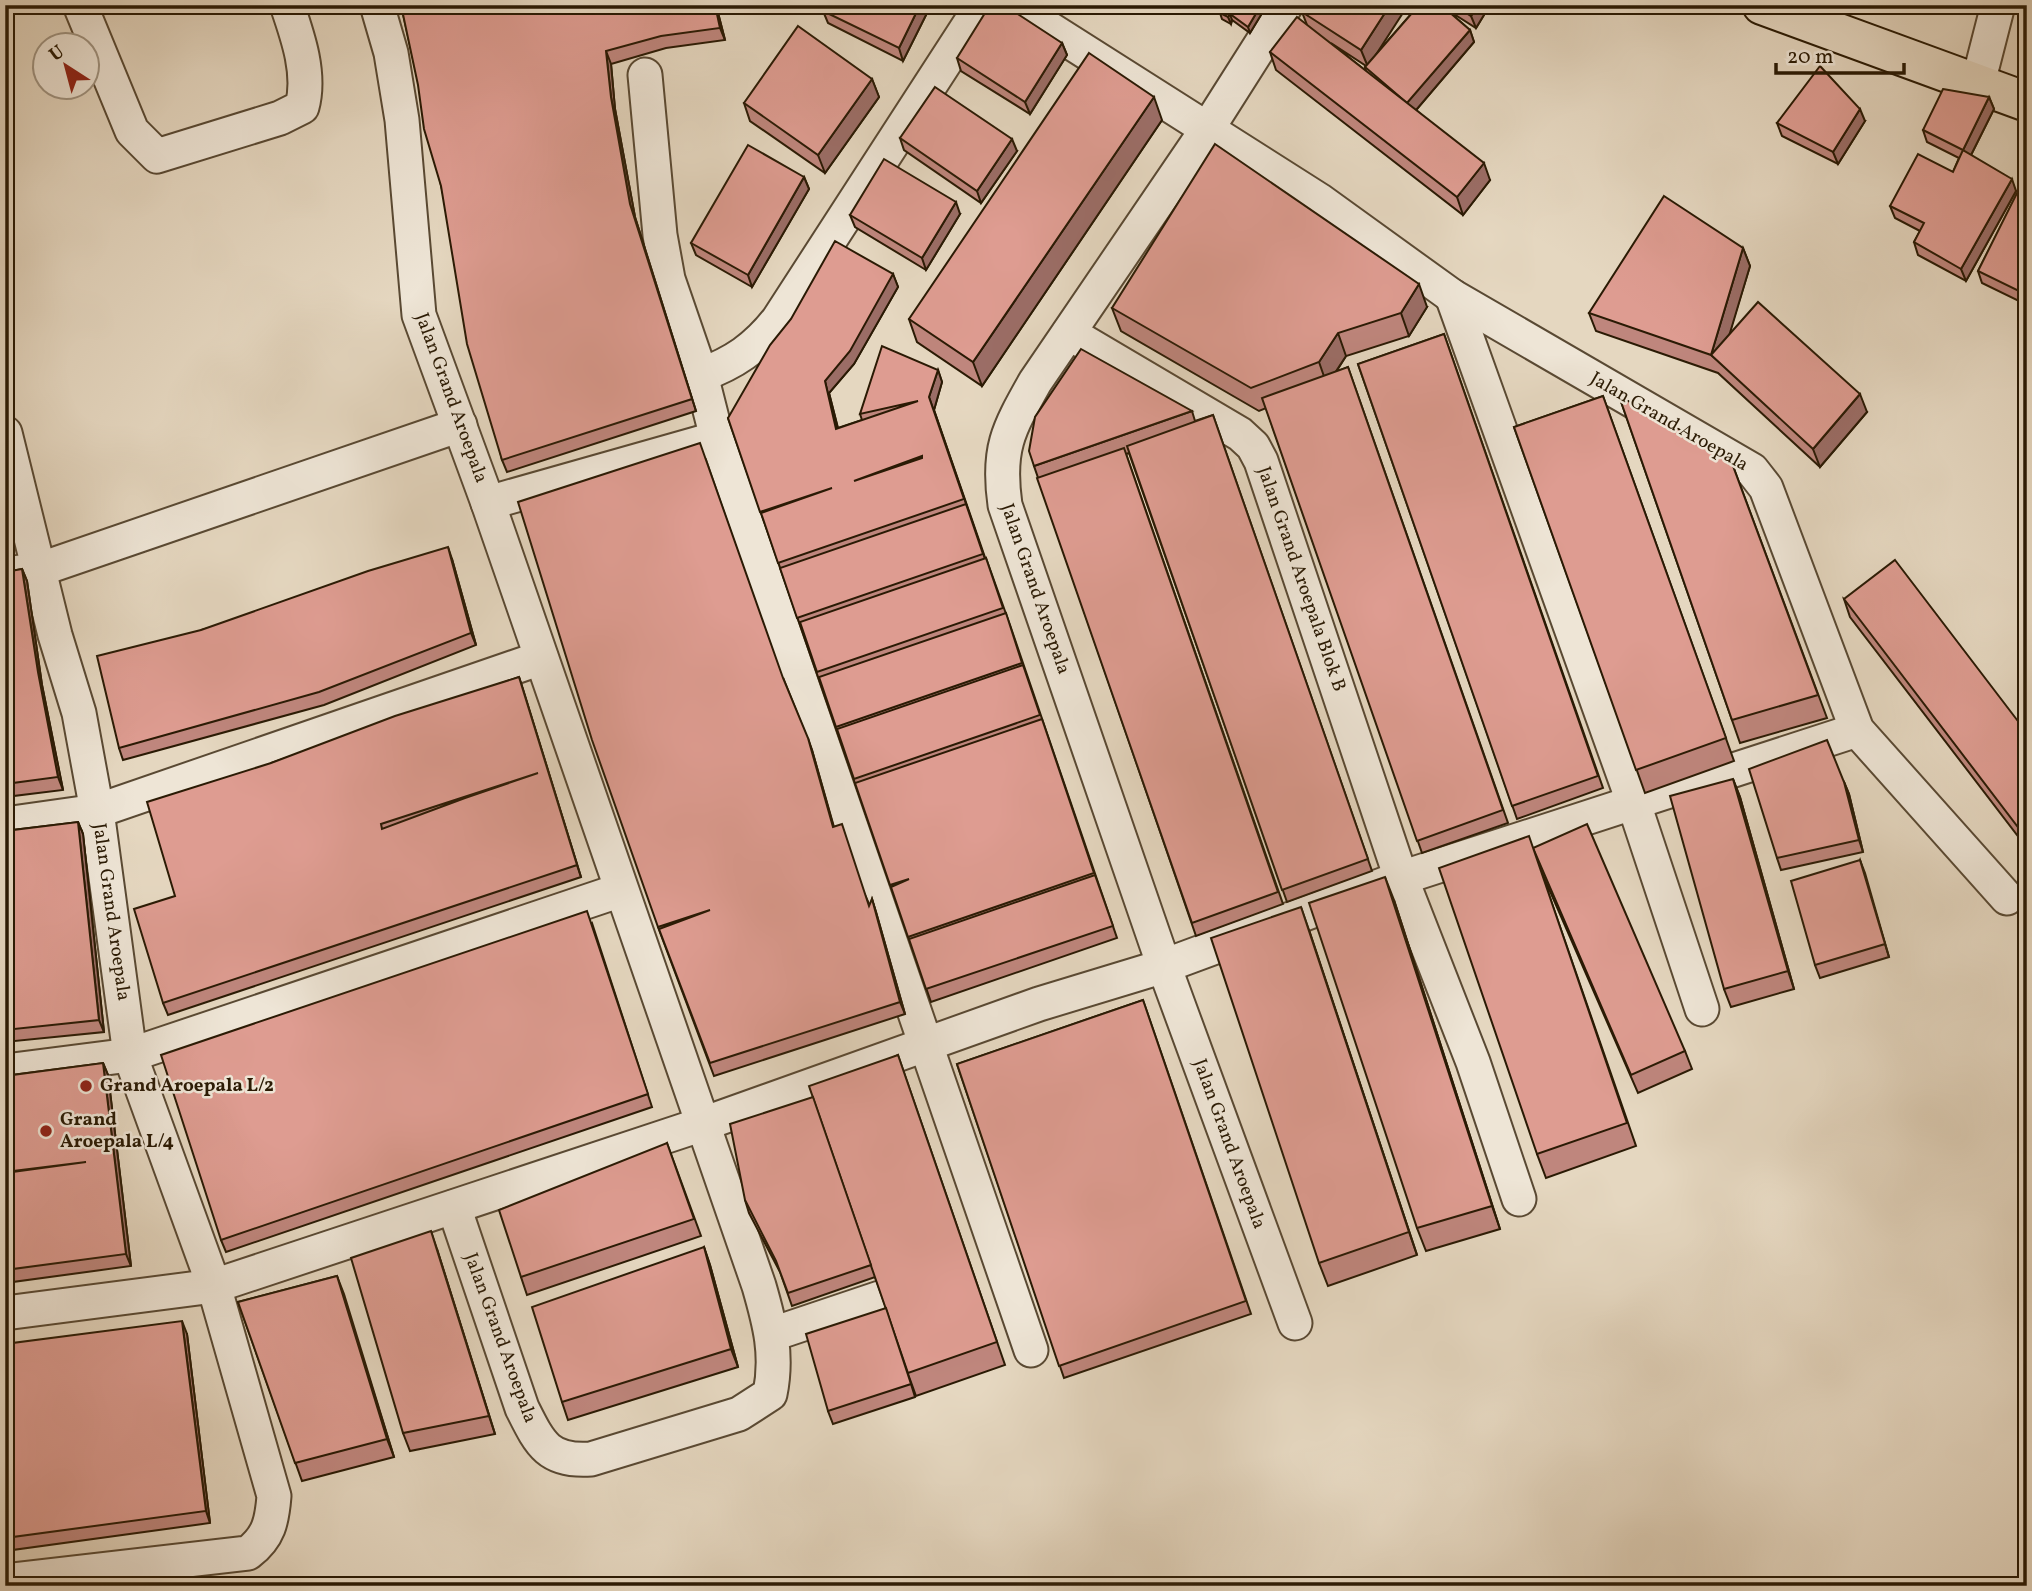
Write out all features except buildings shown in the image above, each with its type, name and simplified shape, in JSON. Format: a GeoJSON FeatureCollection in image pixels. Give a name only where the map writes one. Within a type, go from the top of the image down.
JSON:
{"type":"FeatureCollection","features":[{"type":"Feature","properties":{"kind":"main road"},"geometry":{"type":"LineString","coordinates":[[1762,5],[2027,102]]}},
{"type":"Feature","properties":{"kind":"street"},"geometry":{"type":"LineString","coordinates":[[80,5],[132,131],[157,156],[280,117],[302,107],[306,93],[304,68],[287,5]]}},
{"type":"Feature","properties":{"kind":"street","name":"Jalan Grand Aroepala"},"geometry":{"type":"LineString","coordinates":[[377,5],[391,53],[402,120],[419,315],[488,503],[773,1334],[775,1368],[770,1394],[739,1414],[591,1459],[566,1461],[548,1451],[534,1433],[522,1408],[454,1207]]}},
{"type":"Feature","properties":{"kind":"street"},"geometry":{"type":"LineString","coordinates":[[701,375],[731,364],[759,344],[778,320],[982,5]]}},
{"type":"Feature","properties":{"kind":"street","name":"Jalan Grand Aroepala"},"geometry":{"type":"LineString","coordinates":[[1012,5],[1206,131],[1319,200],[1452,296],[1742,463],[1759,478],[1779,522],[1857,730],[2007,898]]}},
{"type":"Feature","properties":{"kind":"street","name":"Jalan Grand Aroepala"},"geometry":{"type":"LineString","coordinates":[[1286,5],[1206,131],[1035,382],[1011,425],[1002,454],[1004,505],[1164,966],[1295,1323]]}},
{"type":"Feature","properties":{"kind":"street"},"geometry":{"type":"LineString","coordinates":[[1978,83],[1998,5]]}},
{"type":"Feature","properties":{"kind":"street"},"geometry":{"type":"LineString","coordinates":[[645,75],[660,235],[668,279],[701,375],[717,438],[1031,1350]]}},
{"type":"Feature","properties":{"kind":"street"},"geometry":{"type":"LineString","coordinates":[[1452,296],[1633,801],[1702,1009]]}},
{"type":"Feature","properties":{"kind":"street","name":"Jalan Grand Aroepala Blok B"},"geometry":{"type":"LineString","coordinates":[[1069,333],[1240,434],[1254,446],[1401,878]]}},
{"type":"Feature","properties":{"kind":"street"},"geometry":{"type":"LineString","coordinates":[[5,574],[38,569],[460,425]]}},
{"type":"Feature","properties":{"kind":"street","name":"Jalan Grand Aroepala"},"geometry":{"type":"LineString","coordinates":[[5,433],[38,569],[79,713],[97,811],[130,1055],[214,1286],[274,1496],[272,1524],[262,1543],[248,1553],[5,1581]]}},
{"type":"Feature","properties":{"kind":"street"},"geometry":{"type":"LineString","coordinates":[[488,503],[717,438]]}},
{"type":"Feature","properties":{"kind":"street","name":"Jalan Grand Aroepala"},"geometry":{"type":"LineString","coordinates":[[5,824],[97,811],[541,658]]}},
{"type":"Feature","properties":{"kind":"street"},"geometry":{"type":"LineString","coordinates":[[5,1313],[214,1286],[703,1124],[1039,1004],[1164,966],[1401,878],[1857,730]]}},
{"type":"Feature","properties":{"kind":"street"},"geometry":{"type":"LineString","coordinates":[[1401,878],[1473,1062],[1519,1199]]}},
{"type":"Feature","properties":{"kind":"street"},"geometry":{"type":"LineString","coordinates":[[5,1071],[130,1055],[621,890]]}},
{"type":"Feature","properties":{"kind":"street"},"geometry":{"type":"LineString","coordinates":[[773,1334],[883,1297]]}},
{"type":"Feature","properties":{"kind":"place","name":"Grand Aroepala L/2"},"geometry":{"type":"Point","coordinates":[86,1086]}},
{"type":"Feature","properties":{"kind":"place","name":"Grand Aroepala L/4"},"geometry":{"type":"Point","coordinates":[46,1131]}}]}
